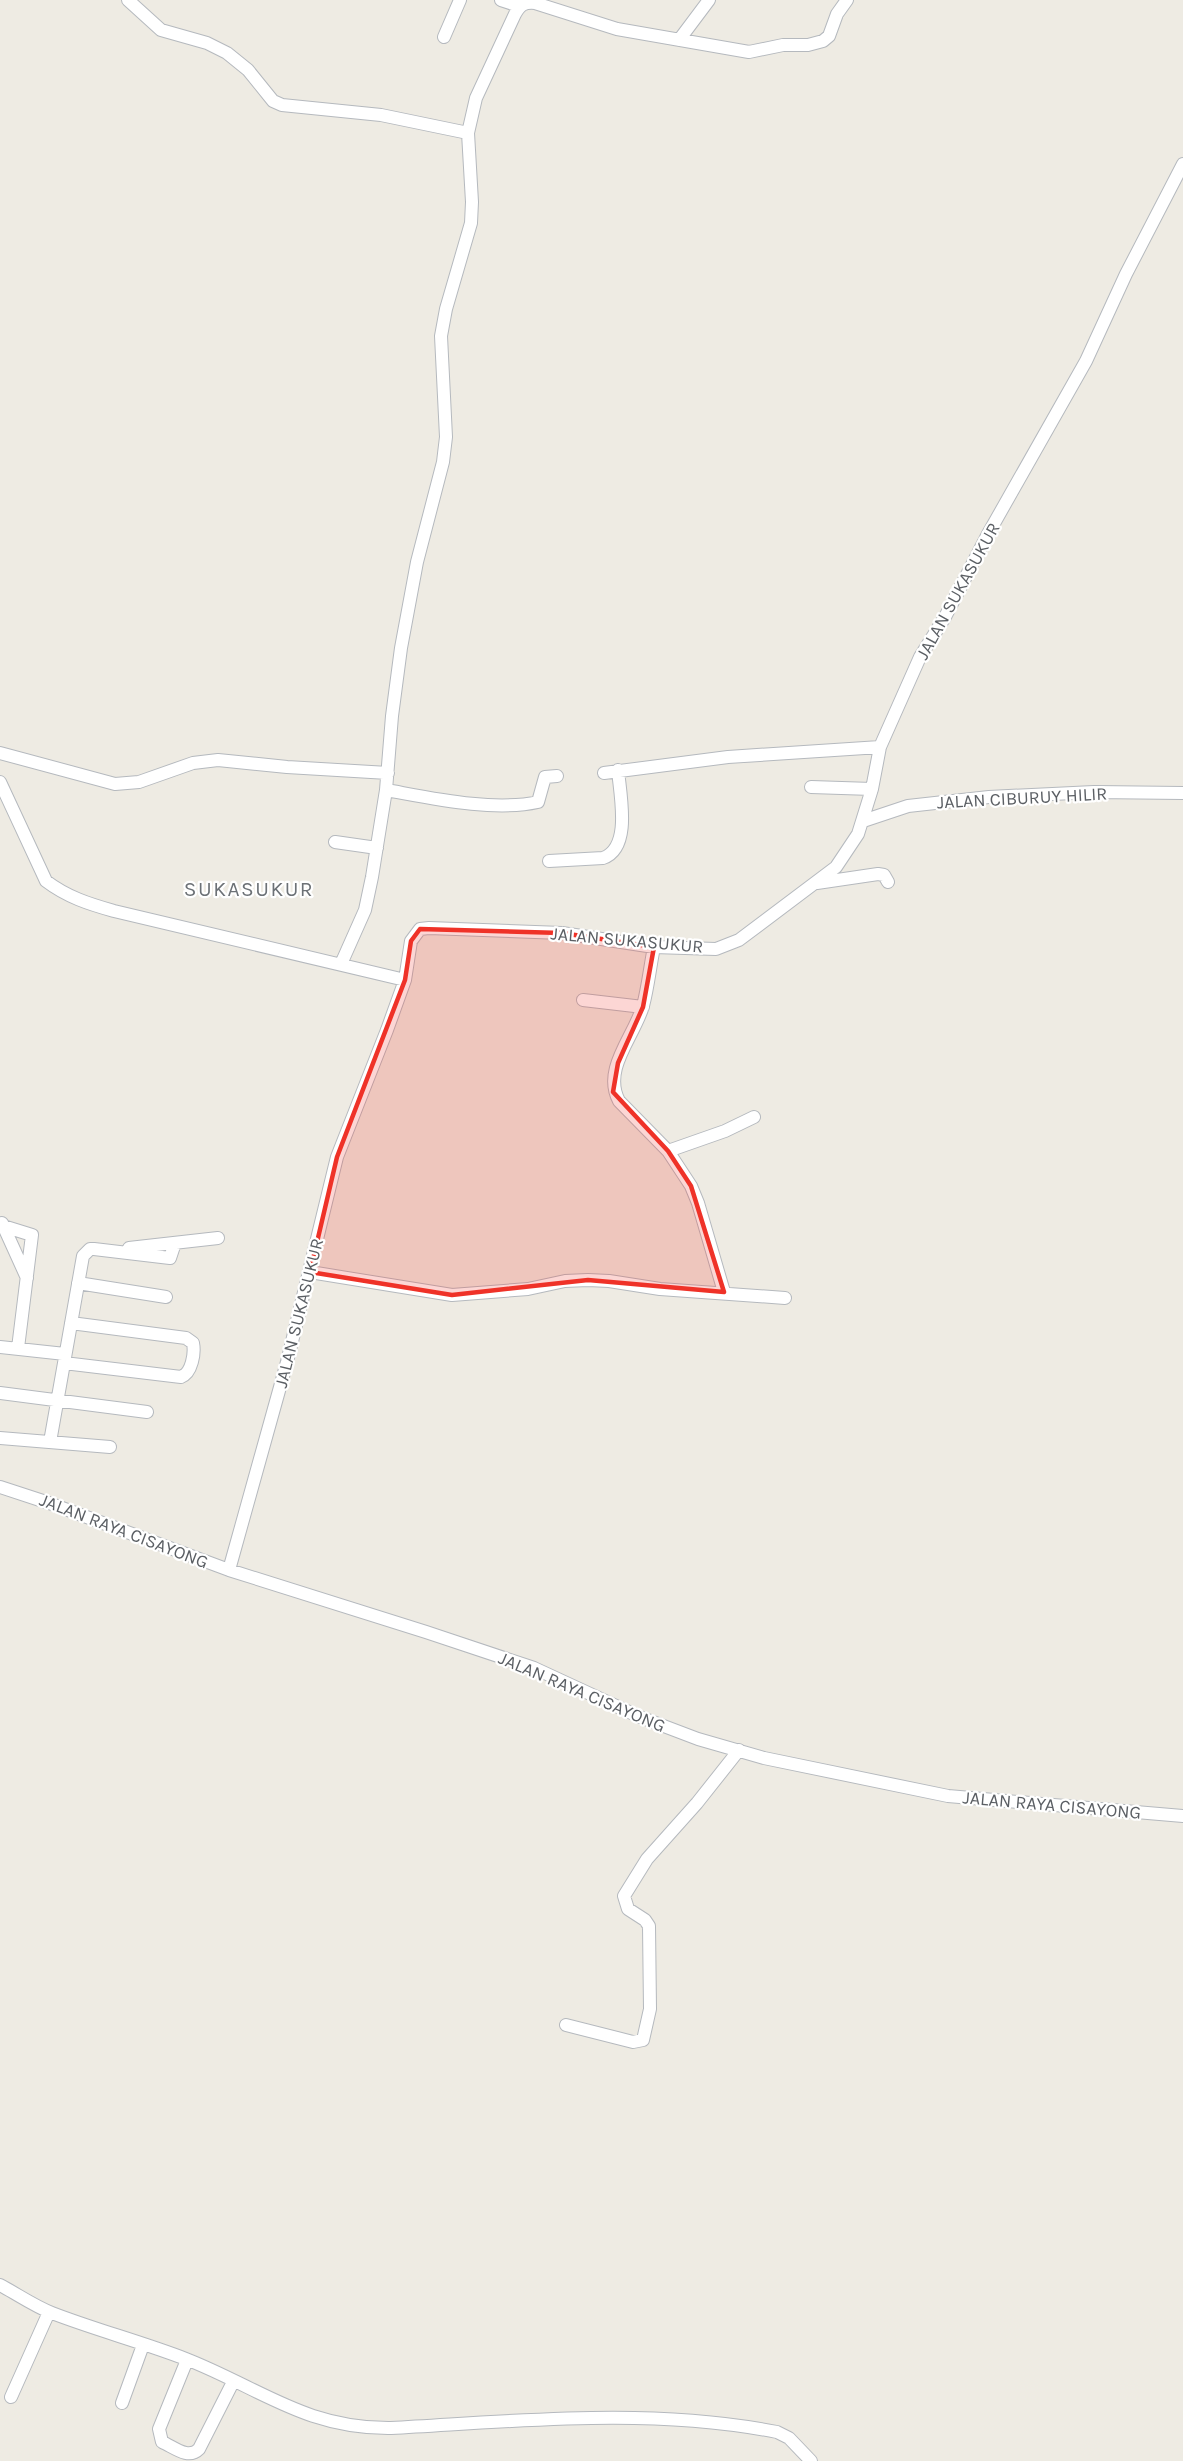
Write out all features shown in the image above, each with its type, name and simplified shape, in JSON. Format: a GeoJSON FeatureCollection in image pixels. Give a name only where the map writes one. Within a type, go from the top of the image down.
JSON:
{"type":"FeatureCollection","features":[{"type":"Feature","properties":{"kind":"street"},"geometry":{"type":"LineString","coordinates":[[128,0],[161,30],[207,43],[227,53],[248,70],[273,100],[282,105],[381,115],[468,133]]}},
{"type":"Feature","properties":{"kind":"street"},"geometry":{"type":"LineString","coordinates":[[444,37],[460,0]]}},
{"type":"Feature","properties":{"kind":"street"},"geometry":{"type":"LineString","coordinates":[[501,0],[519,6]]}},
{"type":"Feature","properties":{"kind":"street"},"geometry":{"type":"LineString","coordinates":[[679,40],[709,0]]}},
{"type":"Feature","properties":{"kind":"street"},"geometry":{"type":"LineString","coordinates":[[341,964],[365,910],[386,790],[392,716],[401,648],[417,562],[438,483],[446,437],[441,336],[446,309],[471,223],[468,133],[476,98],[519,6],[527,2],[540,4],[617,29],[749,52],[783,45],[817,44],[829,36],[837,14],[847,0]]}},
{"type":"Feature","properties":{"kind":"street","name":"JALAN SUKASUKUR"},"geometry":{"type":"LineString","coordinates":[[229,1570],[287,1362],[338,1157],[405,980],[411,941],[420,929],[429,928],[562,933],[654,947],[716,949],[739,940],[836,867],[853,843],[863,821],[880,747],[920,657],[945,617],[988,534],[1086,361],[1126,274],[1183,164]]}},
{"type":"Feature","properties":{"kind":"street"},"geometry":{"type":"LineString","coordinates":[[604,773],[728,757],[880,747]]}},
{"type":"Feature","properties":{"kind":"street"},"geometry":{"type":"LineString","coordinates":[[0,753],[115,784],[139,783],[193,763],[218,760],[388,773]]}},
{"type":"Feature","properties":{"kind":"street"},"geometry":{"type":"LineString","coordinates":[[549,861],[603,858],[618,849],[621,834],[618,771]]}},
{"type":"Feature","properties":{"kind":"street"},"geometry":{"type":"LineString","coordinates":[[386,790],[477,804],[532,803],[540,798],[544,778],[557,776]]}},
{"type":"Feature","properties":{"kind":"street"},"geometry":{"type":"LineString","coordinates":[[0,782],[46,881],[57,890],[78,900],[114,911],[405,980]]}},
{"type":"Feature","properties":{"kind":"street"},"geometry":{"type":"LineString","coordinates":[[811,787],[872,789]]}},
{"type":"Feature","properties":{"kind":"street","name":"JALAN CIBURUY HILIR"},"geometry":{"type":"LineString","coordinates":[[863,821],[908,806],[989,796],[1094,792],[1183,793]]}},
{"type":"Feature","properties":{"kind":"street"},"geometry":{"type":"LineString","coordinates":[[335,842],[377,848]]}},
{"type":"Feature","properties":{"kind":"street"},"geometry":{"type":"LineString","coordinates":[[814,884],[878,874],[884,875],[888,882]]}},
{"type":"Feature","properties":{"kind":"street"},"geometry":{"type":"LineString","coordinates":[[654,947],[643,1007],[618,1063],[612,1080],[613,1092],[668,1151],[691,1186],[724,1292]]}},
{"type":"Feature","properties":{"kind":"street"},"geometry":{"type":"LineString","coordinates":[[583,1000],[643,1007]]}},
{"type":"Feature","properties":{"kind":"street"},"geometry":{"type":"LineString","coordinates":[[668,1151],[724,1131],[754,1117]]}},
{"type":"Feature","properties":{"kind":"street"},"geometry":{"type":"LineString","coordinates":[[2,1223],[28,1279]]}},
{"type":"Feature","properties":{"kind":"street"},"geometry":{"type":"LineString","coordinates":[[2,1223],[32,1234],[18,1348]]}},
{"type":"Feature","properties":{"kind":"street"},"geometry":{"type":"LineString","coordinates":[[50,1442],[78,1283],[86,1252],[94,1249],[170,1258],[175,1243],[218,1238]]}},
{"type":"Feature","properties":{"kind":"street"},"geometry":{"type":"LineString","coordinates":[[310,1272],[452,1295],[528,1289],[565,1281],[588,1280],[660,1289],[785,1298]]}},
{"type":"Feature","properties":{"kind":"street"},"geometry":{"type":"LineString","coordinates":[[78,1283],[166,1297]]}},
{"type":"Feature","properties":{"kind":"street"},"geometry":{"type":"LineString","coordinates":[[0,1347],[18,1348],[181,1377],[189,1371],[194,1347],[193,1343],[186,1338],[71,1323]]}},
{"type":"Feature","properties":{"kind":"street"},"geometry":{"type":"LineString","coordinates":[[0,1393],[147,1412]]}},
{"type":"Feature","properties":{"kind":"street"},"geometry":{"type":"LineString","coordinates":[[0,1438],[110,1447]]}},
{"type":"Feature","properties":{"kind":"street","name":"JALAN RAYA CISAYONG"},"geometry":{"type":"LineString","coordinates":[[0,1487],[229,1570],[534,1668],[640,1716],[698,1739],[776,1761],[948,1796],[1183,1816]]}},
{"type":"Feature","properties":{"kind":"street"},"geometry":{"type":"LineString","coordinates":[[566,2025],[633,2043],[643,2040],[650,2010],[649,1926],[645,1920],[628,1909],[624,1896],[647,1859],[739,1750]]}},
{"type":"Feature","properties":{"kind":"street"},"geometry":{"type":"LineString","coordinates":[[0,2285],[49,2312],[187,2360],[304,2414],[339,2424],[367,2428],[588,2417],[692,2419],[777,2432],[789,2438],[812,2461]]}},
{"type":"Feature","properties":{"kind":"street"},"geometry":{"type":"LineString","coordinates":[[11,2397],[49,2312]]}},
{"type":"Feature","properties":{"kind":"street"},"geometry":{"type":"LineString","coordinates":[[122,2403],[144,2345]]}},
{"type":"Feature","properties":{"kind":"street"},"geometry":{"type":"LineString","coordinates":[[187,2360],[159,2429],[162,2442],[187,2454],[195,2453],[199,2449],[233,2382]]}},
{"type":"Feature","properties":{"kind":"highlighted area"},"geometry":{"type":"Polygon","coordinates":[[[420,929],[562,933],[654,947],[643,1007],[618,1063],[613,1092],[668,1151],[691,1186],[724,1292],[588,1280],[452,1295],[310,1272],[337,1157],[405,980],[411,941],[420,929]]]}},
{"type":"Feature","properties":{"kind":"district","name":"SUKASUKUR"},"geometry":{"type":"Point","coordinates":[249,889]}}]}
